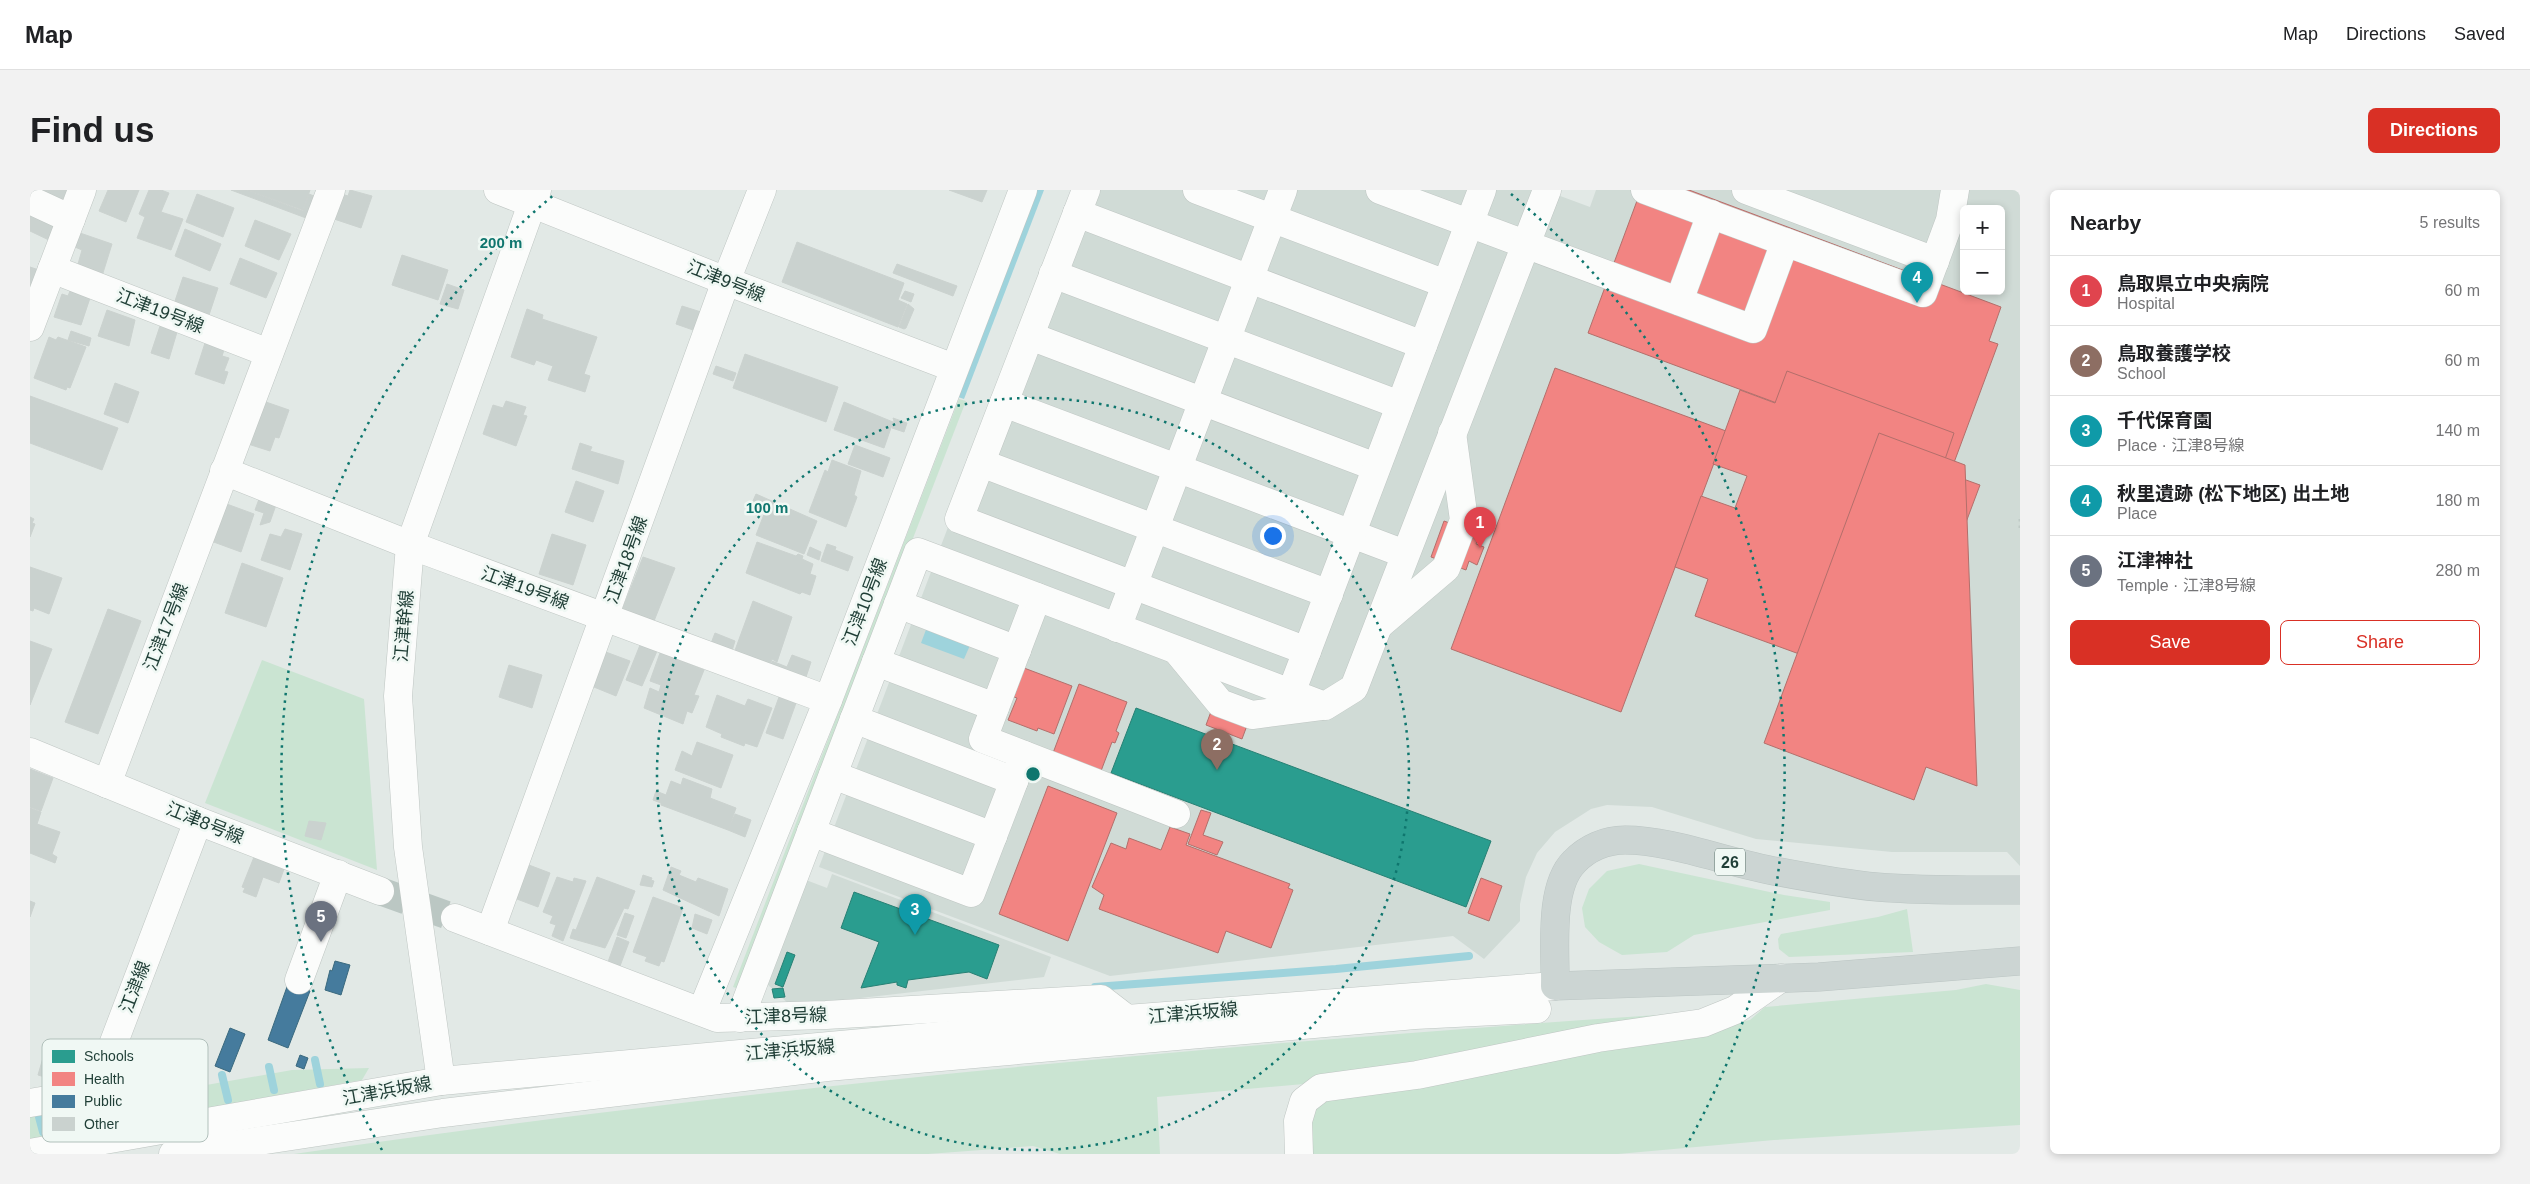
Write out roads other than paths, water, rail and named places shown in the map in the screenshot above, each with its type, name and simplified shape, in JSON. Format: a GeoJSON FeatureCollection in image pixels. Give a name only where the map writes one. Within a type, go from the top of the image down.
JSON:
{"type":"FeatureCollection","features":[{"type":"Feature","properties":{"kind":"main road","name":"26"},"geometry":{"type":"LineString","coordinates":[[1555,986],[1556,912],[1566,872],[1591,848],[1612,841],[1645,842],[1745,866],[1859,885],[2020,890]]}},
{"type":"Feature","properties":{"kind":"main road"},"geometry":{"type":"LineString","coordinates":[[1555,986],[1819,977],[2020,961]]}},
{"type":"Feature","properties":{"kind":"street"},"geometry":{"type":"LineString","coordinates":[[30,327],[82,190]]}},
{"type":"Feature","properties":{"kind":"street"},"geometry":{"type":"LineString","coordinates":[[268,353],[331,190]]}},
{"type":"Feature","properties":{"kind":"street","name":"江津9号線"},"geometry":{"type":"LineString","coordinates":[[498,190],[535,196],[726,282],[954,368]]}},
{"type":"Feature","properties":{"kind":"street","name":"江津18号線"},"geometry":{"type":"LineString","coordinates":[[490,931],[726,282],[762,190]]}},
{"type":"Feature","properties":{"kind":"street","name":"江津10号線"},"geometry":{"type":"LineString","coordinates":[[702,1011],[828,700],[1023,190]]}},
{"type":"Feature","properties":{"kind":"street"},"geometry":{"type":"LineString","coordinates":[[1198,190],[1446,284]]}},
{"type":"Feature","properties":{"kind":"street"},"geometry":{"type":"LineString","coordinates":[[1117,628],[1283,190]]}},
{"type":"Feature","properties":{"kind":"street"},"geometry":{"type":"LineString","coordinates":[[1380,190],[1752,329],[1785,242]]}},
{"type":"Feature","properties":{"kind":"street"},"geometry":{"type":"LineString","coordinates":[[1291,693],[1482,190]]}},
{"type":"Feature","properties":{"kind":"street"},"geometry":{"type":"LineString","coordinates":[[1176,650],[1220,703],[1252,715],[1325,706],[1354,688],[1547,190]]}},
{"type":"Feature","properties":{"kind":"street"},"geometry":{"type":"LineString","coordinates":[[1746,190],[1935,261]]}},
{"type":"Feature","properties":{"kind":"street"},"geometry":{"type":"LineString","coordinates":[[1653,191],[1923,293],[1950,220],[1954,190]]}},
{"type":"Feature","properties":{"kind":"street","name":"江津幹線"},"geometry":{"type":"LineString","coordinates":[[441,1081],[408,847],[398,696],[410,545],[535,196]]}},
{"type":"Feature","properties":{"kind":"street"},"geometry":{"type":"LineString","coordinates":[[30,200],[71,219]]}},
{"type":"Feature","properties":{"kind":"street"},"geometry":{"type":"LineString","coordinates":[[1307,651],[959,519],[1081,202],[1249,279],[1423,345]]}},
{"type":"Feature","properties":{"kind":"street"},"geometry":{"type":"LineString","coordinates":[[1672,299],[1711,214]]}},
{"type":"Feature","properties":{"kind":"street","name":"江津19号線"},"geometry":{"type":"LineString","coordinates":[[52,269],[268,353]]}},
{"type":"Feature","properties":{"kind":"street"},"geometry":{"type":"LineString","coordinates":[[1054,274],[1400,405]]}},
{"type":"Feature","properties":{"kind":"street"},"geometry":{"type":"LineString","coordinates":[[1030,336],[1376,467]]}},
{"type":"Feature","properties":{"kind":"street","name":"江津17号線"},"geometry":{"type":"LineString","coordinates":[[107,784],[268,353]]}},
{"type":"Feature","properties":{"kind":"street"},"geometry":{"type":"LineString","coordinates":[[1004,403],[1405,554]]}},
{"type":"Feature","properties":{"kind":"street"},"geometry":{"type":"LineString","coordinates":[[1377,627],[1446,568],[1464,520],[1452,432]]}},
{"type":"Feature","properties":{"kind":"street"},"geometry":{"type":"LineString","coordinates":[[981,463],[1328,594]]}},
{"type":"Feature","properties":{"kind":"street","name":"江津19号線"},"geometry":{"type":"LineString","coordinates":[[224,471],[410,545],[828,700]]}},
{"type":"Feature","properties":{"kind":"street"},"geometry":{"type":"LineString","coordinates":[[740,1018],[918,552],[1325,706]]}},
{"type":"Feature","properties":{"kind":"street"},"geometry":{"type":"LineString","coordinates":[[1037,597],[983,739],[1176,814]]}},
{"type":"Feature","properties":{"kind":"street"},"geometry":{"type":"LineString","coordinates":[[898,604],[1017,650]]}},
{"type":"Feature","properties":{"kind":"street"},"geometry":{"type":"LineString","coordinates":[[876,662],[995,707]]}},
{"type":"Feature","properties":{"kind":"street"},"geometry":{"type":"LineString","coordinates":[[854,719],[1014,781]]}},
{"type":"Feature","properties":{"kind":"street","name":"江津8号線"},"geometry":{"type":"LineString","coordinates":[[30,752],[198,821],[380,891]]}},
{"type":"Feature","properties":{"kind":"street"},"geometry":{"type":"LineString","coordinates":[[811,832],[971,893],[1024,755]]}},
{"type":"Feature","properties":{"kind":"street"},"geometry":{"type":"LineString","coordinates":[[833,775],[993,836]]}},
{"type":"Feature","properties":{"kind":"street","name":"江津線"},"geometry":{"type":"LineString","coordinates":[[115,1039],[198,821]]}},
{"type":"Feature","properties":{"kind":"street"},"geometry":{"type":"LineString","coordinates":[[299,980],[338,874]]}},
{"type":"Feature","properties":{"kind":"street","name":"江津8号線"},"geometry":{"type":"LineString","coordinates":[[456,918],[717,1018],[1101,999],[1127,1019]]}},
{"type":"Feature","properties":{"kind":"street"},"geometry":{"type":"LineString","coordinates":[[1299,1154],[1298,1121],[1304,1101],[1321,1088],[1417,1075],[1598,1038],[1703,1023],[1735,1010],[1781,978]]}},
{"type":"Feature","properties":{"kind":"street","name":"江津浜坂線"},"geometry":{"type":"LineString","coordinates":[[208,1122],[441,1081],[1127,1019],[1555,986]]}},
{"type":"Feature","properties":{"kind":"street"},"geometry":{"type":"LineString","coordinates":[[173,1154],[443,1113],[827,1067],[1415,1015],[1538,1010]]}},
{"type":"Feature","properties":{"kind":"street","name":"江津浜坂線"},"geometry":{"type":"LineString","coordinates":[[30,1153],[93,1142]]}},
{"type":"Feature","properties":{"kind":"water"},"geometry":{"type":"Polygon","coordinates":[[[1037,190],[1044,190],[964,399],[958,397],[1037,190]]]}},
{"type":"Feature","properties":{"kind":"water"},"geometry":{"type":"Polygon","coordinates":[[[930,619],[974,636],[964,659],[921,643],[930,619]]]}},
{"type":"Feature","properties":{"kind":"waterway"},"geometry":{"type":"LineString","coordinates":[[1095,987],[1336,969],[1469,956]]}},
{"type":"Feature","properties":{"kind":"waterway"},"geometry":{"type":"LineString","coordinates":[[315,1060],[320,1084]]}},
{"type":"Feature","properties":{"kind":"waterway"},"geometry":{"type":"LineString","coordinates":[[269,1067],[274,1090]]}},
{"type":"Feature","properties":{"kind":"waterway"},"geometry":{"type":"LineString","coordinates":[[222,1075],[228,1100]]}},
{"type":"Feature","properties":{"kind":"waterway"},"geometry":{"type":"LineString","coordinates":[[39,1117],[42,1128]]}},
{"type":"Feature","properties":{"kind":"tunnel"},"geometry":{"type":"LineString","coordinates":[[380,891],[455,918]]}},
{"type":"Feature","properties":{"kind":"place","name":"秋里遺跡 (松下地区) 出土地"},"geometry":{"type":"Point","coordinates":[1917,303]}},
{"type":"Feature","properties":{"kind":"place","name":"鳥取県立中央病院"},"geometry":{"type":"Point","coordinates":[1480,548]}},
{"type":"Feature","properties":{"kind":"place","name":"鳥取養護学校"},"geometry":{"type":"Point","coordinates":[1217,770]}},
{"type":"Feature","properties":{"kind":"place","name":"千代保育園"},"geometry":{"type":"Point","coordinates":[915,935]}},
{"type":"Feature","properties":{"kind":"place","name":"江津神社"},"geometry":{"type":"Point","coordinates":[321,942]}}]}
